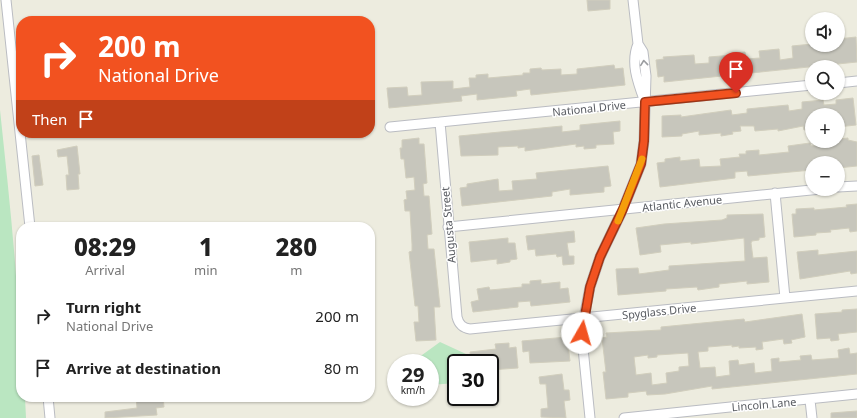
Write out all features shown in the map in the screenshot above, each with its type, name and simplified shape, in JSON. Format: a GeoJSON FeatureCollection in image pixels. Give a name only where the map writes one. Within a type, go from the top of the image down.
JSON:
{"type":"FeatureCollection","features":[{"type":"Feature","properties":{"kind":"street"},"geometry":{"type":"LineString","coordinates":[[6,0],[16,95]]}},
{"type":"Feature","properties":{"kind":"street"},"geometry":{"type":"LineString","coordinates":[[590,418],[583,348],[584,318],[590,287],[600,257],[623,209],[641,164],[644,141],[646,76],[643,52],[638,44],[633,0]]}},
{"type":"Feature","properties":{"kind":"street"},"geometry":{"type":"LineString","coordinates":[[845,82],[857,81]]}},
{"type":"Feature","properties":{"kind":"street","name":"National Drive"},"geometry":{"type":"LineString","coordinates":[[390,127],[805,86]]}},
{"type":"Feature","properties":{"kind":"street","name":"Augusta Street"},"geometry":{"type":"LineString","coordinates":[[440,122],[457,317],[461,326]]}},
{"type":"Feature","properties":{"kind":"street"},"geometry":{"type":"LineString","coordinates":[[21,138],[29,222]]}},
{"type":"Feature","properties":{"kind":"street"},"geometry":{"type":"LineString","coordinates":[[845,187],[857,186]]}},
{"type":"Feature","properties":{"kind":"street","name":"Atlantic Avenue"},"geometry":{"type":"LineString","coordinates":[[448,227],[805,190]]}},
{"type":"Feature","properties":{"kind":"street"},"geometry":{"type":"LineString","coordinates":[[776,193],[785,298]]}},
{"type":"Feature","properties":{"kind":"street","name":"Spyglass Drive"},"geometry":{"type":"LineString","coordinates":[[461,326],[470,329],[857,291]]}},
{"type":"Feature","properties":{"kind":"street","name":"Lincoln Lane"},"geometry":{"type":"LineString","coordinates":[[624,418],[699,414],[857,394]]}},
{"type":"Feature","properties":{"kind":"street"},"geometry":{"type":"LineString","coordinates":[[810,400],[812,418]]}},
{"type":"Feature","properties":{"kind":"street"},"geometry":{"type":"LineString","coordinates":[[48,402],[50,418]]}},
{"type":"Feature","properties":{"kind":"green space"},"geometry":{"type":"Polygon","coordinates":[[[0,110],[16,277],[16,402],[25,402],[26,418],[0,418],[0,110]]]}},
{"type":"Feature","properties":{"kind":"green space"},"geometry":{"type":"Polygon","coordinates":[[[440,342],[466,354],[447,354],[447,384],[439,384],[439,354],[423,354],[440,342]]]}},
{"type":"Feature","properties":{"kind":"building"},"geometry":{"type":"Polygon","coordinates":[[[587,0],[610,0],[610,9],[588,11],[587,0]]]}},
{"type":"Feature","properties":{"kind":"building"},"geometry":{"type":"Polygon","coordinates":[[[856,37],[857,62],[845,63],[845,60],[805,60],[805,67],[664,82],[664,76],[658,77],[656,60],[664,59],[663,57],[694,55],[695,64],[709,63],[709,57],[733,55],[733,53],[745,52],[746,59],[760,58],[759,51],[779,49],[780,60],[793,58],[792,46],[805,45],[805,52],[845,52],[845,38],[856,37]]]}},
{"type":"Feature","properties":{"kind":"building"},"geometry":{"type":"Polygon","coordinates":[[[614,65],[615,69],[623,68],[625,85],[531,95],[530,89],[516,91],[517,96],[477,100],[477,94],[461,96],[462,101],[389,108],[387,88],[407,87],[408,96],[422,95],[421,82],[453,81],[453,89],[470,87],[469,78],[476,78],[476,75],[488,74],[488,78],[523,75],[523,73],[530,73],[530,69],[541,68],[542,70],[561,69],[561,75],[577,74],[577,69],[614,65]]]}},
{"type":"Feature","properties":{"kind":"building"},"geometry":{"type":"Polygon","coordinates":[[[853,98],[856,125],[845,126],[845,108],[805,108],[805,130],[803,126],[778,131],[778,129],[755,131],[754,126],[740,126],[741,131],[732,132],[733,134],[721,136],[721,133],[699,135],[699,131],[682,134],[682,136],[662,137],[662,116],[681,115],[681,117],[731,110],[732,115],[747,113],[747,109],[788,105],[789,111],[802,109],[802,102],[823,100],[824,105],[836,104],[836,100],[853,98]]]}},
{"type":"Feature","properties":{"kind":"building"},"geometry":{"type":"Polygon","coordinates":[[[620,121],[620,131],[613,132],[614,144],[596,145],[596,148],[584,149],[584,146],[576,147],[576,144],[525,151],[525,147],[498,147],[498,155],[461,156],[459,136],[562,126],[562,132],[580,130],[580,125],[620,121]]]}},
{"type":"Feature","properties":{"kind":"building"},"geometry":{"type":"Polygon","coordinates":[[[419,138],[419,144],[424,144],[427,183],[423,184],[424,196],[429,196],[432,234],[427,235],[428,249],[434,249],[440,307],[434,307],[436,340],[416,341],[414,322],[419,322],[418,306],[415,306],[409,252],[412,251],[410,211],[405,211],[404,200],[407,199],[406,191],[415,190],[414,177],[406,178],[404,159],[401,159],[400,148],[402,148],[402,140],[419,138]]]}},
{"type":"Feature","properties":{"kind":"building"},"geometry":{"type":"Polygon","coordinates":[[[845,138],[857,142],[857,166],[845,167],[845,156],[805,156],[805,171],[748,176],[747,171],[735,172],[735,178],[660,187],[657,163],[665,162],[665,159],[680,157],[680,161],[699,159],[700,167],[721,166],[720,159],[740,157],[739,154],[746,154],[746,151],[759,150],[759,155],[789,152],[788,146],[805,144],[805,148],[845,148],[845,138]]]}},
{"type":"Feature","properties":{"kind":"building"},"geometry":{"type":"Polygon","coordinates":[[[77,146],[80,174],[78,174],[79,189],[67,190],[66,175],[69,175],[67,156],[58,157],[57,150],[77,146]]]}},
{"type":"Feature","properties":{"kind":"building"},"geometry":{"type":"Polygon","coordinates":[[[39,155],[43,185],[35,186],[32,156],[39,155]]]}},
{"type":"Feature","properties":{"kind":"building"},"geometry":{"type":"Polygon","coordinates":[[[608,166],[611,186],[604,187],[604,192],[570,195],[570,189],[552,192],[552,196],[462,206],[460,188],[467,187],[467,184],[498,179],[499,191],[513,190],[512,181],[537,179],[536,173],[608,166]]]}},
{"type":"Feature","properties":{"kind":"building"},"geometry":{"type":"Polygon","coordinates":[[[857,204],[857,231],[850,232],[849,228],[830,230],[831,232],[816,233],[816,235],[794,237],[792,214],[796,214],[796,209],[814,208],[814,210],[847,207],[846,205],[857,204]]]}},
{"type":"Feature","properties":{"kind":"building"},"geometry":{"type":"Polygon","coordinates":[[[763,214],[765,237],[752,241],[751,243],[753,258],[767,257],[769,282],[747,284],[747,281],[719,284],[719,287],[698,290],[697,287],[618,295],[616,269],[638,268],[639,274],[669,270],[669,266],[745,261],[744,238],[691,244],[691,242],[660,245],[661,252],[640,255],[636,228],[664,224],[722,220],[727,218],[727,215],[763,214]]]}},
{"type":"Feature","properties":{"kind":"building"},"geometry":{"type":"Polygon","coordinates":[[[574,231],[575,242],[567,243],[569,256],[574,256],[574,264],[563,265],[562,256],[557,257],[556,254],[536,256],[535,249],[528,250],[526,236],[574,231]]]}},
{"type":"Feature","properties":{"kind":"building"},"geometry":{"type":"Polygon","coordinates":[[[508,238],[508,243],[515,243],[517,259],[510,260],[510,262],[497,264],[497,259],[471,262],[469,242],[508,238]]]}},
{"type":"Feature","properties":{"kind":"building"},"geometry":{"type":"Polygon","coordinates":[[[818,250],[818,255],[857,251],[857,273],[851,274],[850,271],[800,279],[797,252],[818,250]]]}},
{"type":"Feature","properties":{"kind":"building"},"geometry":{"type":"Polygon","coordinates":[[[541,280],[541,284],[560,282],[560,289],[568,288],[570,302],[531,306],[530,301],[518,302],[518,307],[473,312],[471,302],[479,300],[477,289],[489,287],[490,290],[522,287],[522,284],[530,284],[530,281],[541,280]]]}},
{"type":"Feature","properties":{"kind":"building"},"geometry":{"type":"Polygon","coordinates":[[[857,309],[857,332],[838,334],[839,340],[831,341],[830,338],[817,339],[815,314],[842,312],[842,310],[857,309]]]}},
{"type":"Feature","properties":{"kind":"building"},"geometry":{"type":"Polygon","coordinates":[[[802,314],[805,337],[791,340],[792,343],[784,344],[783,339],[762,342],[763,349],[756,350],[756,347],[739,348],[739,346],[732,347],[732,345],[708,347],[708,351],[698,352],[700,368],[715,367],[716,377],[730,375],[729,361],[738,360],[739,365],[754,363],[755,373],[772,371],[771,359],[779,358],[779,362],[801,360],[800,356],[811,355],[812,360],[839,358],[838,350],[849,348],[850,354],[857,353],[857,374],[712,389],[712,386],[665,394],[647,395],[646,391],[628,393],[628,397],[606,399],[603,372],[606,372],[602,338],[607,337],[606,333],[661,330],[661,327],[744,319],[745,322],[802,314]],[[688,353],[657,355],[657,357],[648,358],[648,355],[634,357],[636,375],[651,373],[652,385],[667,383],[666,373],[679,371],[679,367],[689,366],[688,353]]]}},
{"type":"Feature","properties":{"kind":"building"},"geometry":{"type":"Polygon","coordinates":[[[567,337],[570,361],[530,363],[529,351],[523,352],[522,341],[567,337]]]}},
{"type":"Feature","properties":{"kind":"building"},"geometry":{"type":"Polygon","coordinates":[[[509,343],[509,348],[516,347],[518,368],[499,369],[499,354],[470,354],[470,352],[496,349],[495,344],[509,343]]]}},
{"type":"Feature","properties":{"kind":"building"},"geometry":{"type":"Polygon","coordinates":[[[562,374],[564,390],[569,390],[570,400],[564,401],[566,418],[541,417],[541,409],[548,408],[546,384],[540,384],[539,377],[562,374]]]}},
{"type":"Feature","properties":{"kind":"building"},"geometry":{"type":"Polygon","coordinates":[[[136,402],[164,402],[164,407],[156,408],[157,415],[105,418],[105,412],[137,408],[136,402]]]}},
{"type":"Feature","properties":{"kind":"building"},"geometry":{"type":"Polygon","coordinates":[[[857,411],[857,418],[831,418],[831,413],[857,411]]]}},
{"type":"Feature","properties":{"kind":"slow traffic"},"geometry":{"type":"LineString","coordinates":[[618,221],[642,159]]}},
{"type":"Feature","properties":{"kind":"route"},"geometry":{"type":"LineString","coordinates":[[582,333],[590,287],[600,257],[623,209],[641,164],[646,121],[645,102],[736,93]]}}]}
